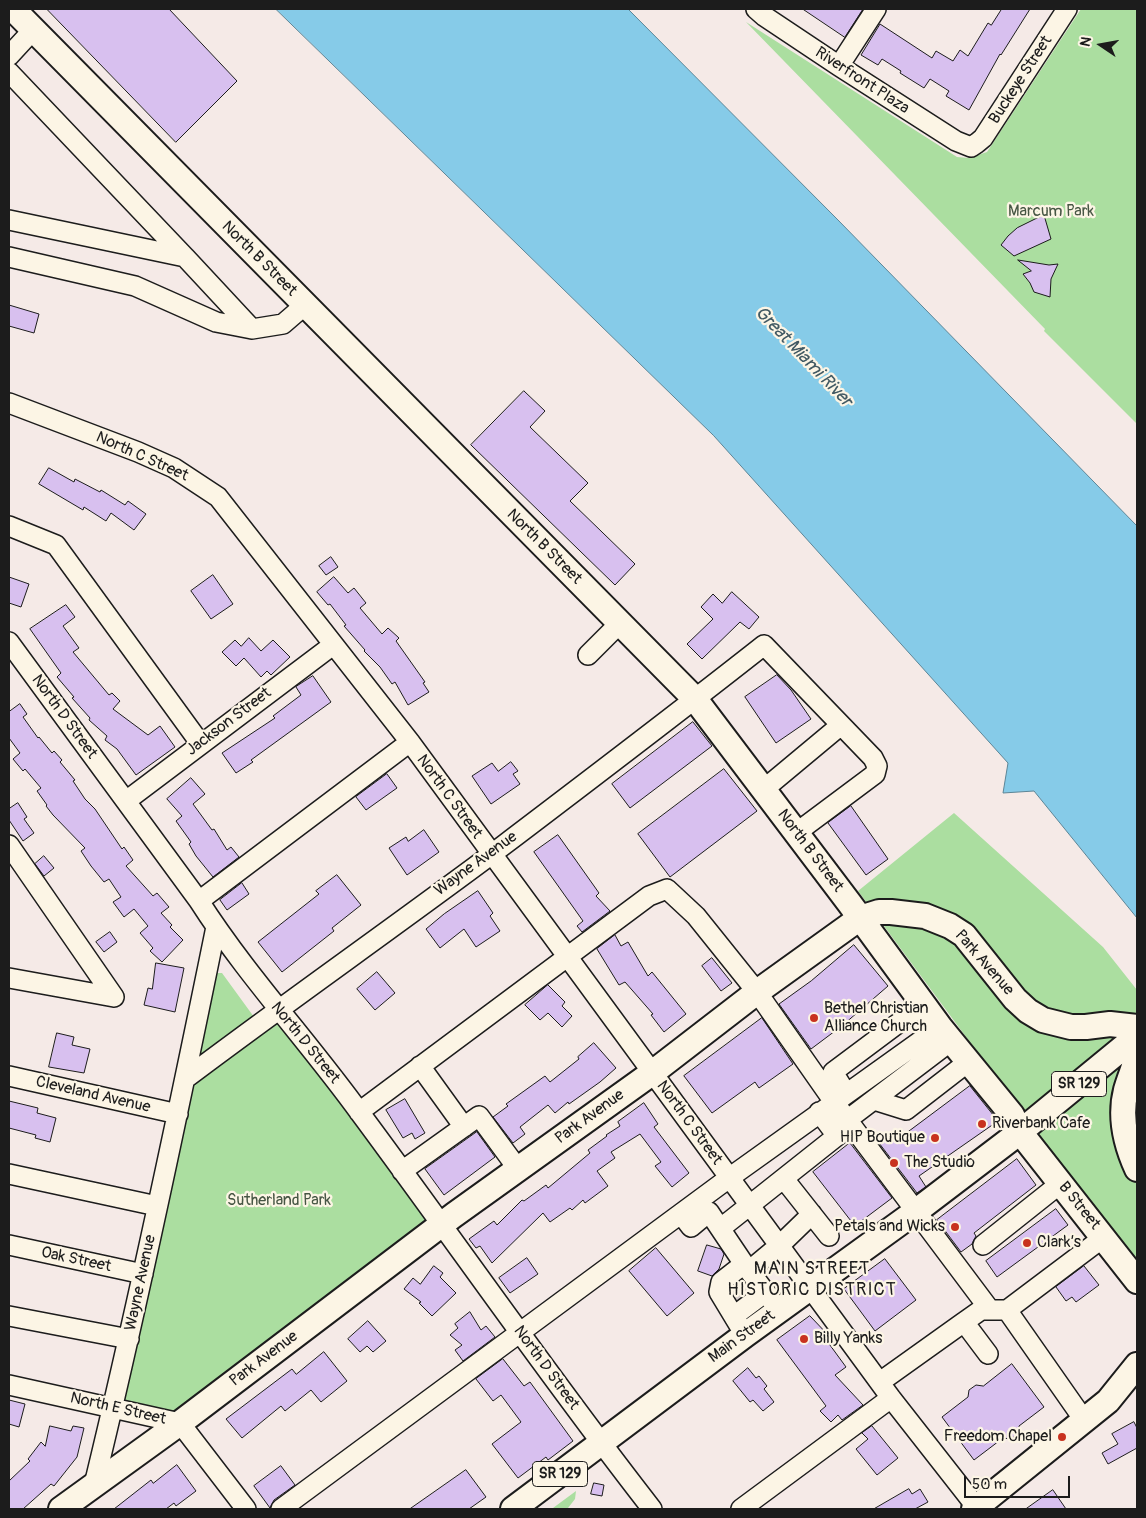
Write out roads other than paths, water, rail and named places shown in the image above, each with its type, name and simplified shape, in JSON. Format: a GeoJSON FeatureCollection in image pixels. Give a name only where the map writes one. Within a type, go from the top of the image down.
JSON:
{"type":"FeatureCollection","features":[{"type":"Feature","properties":{"kind":"main road","name":"North B Street"},"geometry":{"type":"LineString","coordinates":[[12,9],[695,699],[946,1034],[1012,1115],[1020,1132]]}},
{"type":"Feature","properties":{"kind":"main road","name":"Park Avenue"},"geometry":{"type":"LineString","coordinates":[[61,1509],[180,1423],[440,1225],[652,1073],[757,992],[860,918],[879,912],[891,912],[925,916],[950,926],[964,935],[1015,999],[1028,1011],[1044,1020],[1071,1027],[1110,1024],[1137,1027]]}},
{"type":"Feature","properties":{"kind":"main road","name":"Main Street"},"geometry":{"type":"LineString","coordinates":[[513,1509],[601,1444],[734,1312],[757,1283],[810,1287],[915,1212],[1020,1132],[1137,1036]]}},
{"type":"Feature","properties":{"kind":"main road"},"geometry":{"type":"LineString","coordinates":[[1137,1057],[1126,1090],[1123,1112],[1127,1142],[1137,1169]]}},
{"type":"Feature","properties":{"kind":"main road","name":"B Street"},"geometry":{"type":"LineString","coordinates":[[1020,1132],[1137,1281]]}},
{"type":"Feature","properties":{"kind":"main road"},"geometry":{"type":"LineString","coordinates":[[976,1508],[1108,1401],[1137,1364]]}},
{"type":"Feature","properties":{"kind":"main road"},"geometry":{"type":"LineString","coordinates":[[1108,1401],[1137,1392]]}},
{"type":"Feature","properties":{"kind":"street","name":"Riverfront Plaza"},"geometry":{"type":"LineString","coordinates":[[756,9],[839,66],[956,141],[971,147]]}},
{"type":"Feature","properties":{"kind":"street"},"geometry":{"type":"LineString","coordinates":[[839,66],[876,9]]}},
{"type":"Feature","properties":{"kind":"street","name":"Buckeye Street"},"geometry":{"type":"LineString","coordinates":[[971,147],[978,144],[983,138],[1067,9]]}},
{"type":"Feature","properties":{"kind":"street"},"geometry":{"type":"LineString","coordinates":[[9,56],[33,30]]}},
{"type":"Feature","properties":{"kind":"street"},"geometry":{"type":"LineString","coordinates":[[9,72],[252,329]]}},
{"type":"Feature","properties":{"kind":"street"},"geometry":{"type":"LineString","coordinates":[[9,220],[185,257]]}},
{"type":"Feature","properties":{"kind":"street"},"geometry":{"type":"LineString","coordinates":[[9,256],[135,286],[216,322],[252,329],[283,324],[304,305]]}},
{"type":"Feature","properties":{"kind":"street","name":"North C Street"},"geometry":{"type":"LineString","coordinates":[[9,403],[138,452],[174,468],[218,497],[410,742],[891,1398],[976,1508]]}},
{"type":"Feature","properties":{"kind":"street"},"geometry":{"type":"LineString","coordinates":[[9,526],[56,545],[200,743]]}},
{"type":"Feature","properties":{"kind":"street"},"geometry":{"type":"LineString","coordinates":[[588,655],[620,623]]}},
{"type":"Feature","properties":{"kind":"street","name":"North D Street"},"geometry":{"type":"LineString","coordinates":[[9,642],[199,901],[216,927],[278,1010],[359,1112],[601,1444],[652,1509]]}},
{"type":"Feature","properties":{"kind":"street","name":"Jackson Street"},"geometry":{"type":"LineString","coordinates":[[126,801],[200,743],[333,645]]}},
{"type":"Feature","properties":{"kind":"street","name":"Wayne Avenue"},"geometry":{"type":"LineString","coordinates":[[185,1079],[491,854],[764,645],[841,725]]}},
{"type":"Feature","properties":{"kind":"street"},"geometry":{"type":"LineString","coordinates":[[764,790],[841,725],[873,758],[877,766],[875,774],[796,833]]}},
{"type":"Feature","properties":{"kind":"street"},"geometry":{"type":"LineString","coordinates":[[199,901],[410,742]]}},
{"type":"Feature","properties":{"kind":"street"},"geometry":{"type":"LineString","coordinates":[[9,845],[114,997],[9,978]]}},
{"type":"Feature","properties":{"kind":"street"},"geometry":{"type":"LineString","coordinates":[[359,1112],[649,896],[667,889],[696,916],[757,992],[833,1102],[915,1212],[999,1310],[1084,1420]]}},
{"type":"Feature","properties":{"kind":"street","name":"Wayne Avenue"},"geometry":{"type":"LineString","coordinates":[[94,1485],[129,1339],[216,927]]}},
{"type":"Feature","properties":{"kind":"street"},"geometry":{"type":"LineString","coordinates":[[721,1228],[838,1136],[833,1102],[832,1072],[924,1004]]}},
{"type":"Feature","properties":{"kind":"street"},"geometry":{"type":"LineString","coordinates":[[282,1509],[833,1102],[946,1034]]}},
{"type":"Feature","properties":{"kind":"street"},"geometry":{"type":"LineString","coordinates":[[847,1120],[880,1096],[946,1034]]}},
{"type":"Feature","properties":{"kind":"street"},"geometry":{"type":"LineString","coordinates":[[880,1096],[906,1110],[968,1062]]}},
{"type":"Feature","properties":{"kind":"street"},"geometry":{"type":"LineString","coordinates":[[420,1066],[464,1127]]}},
{"type":"Feature","properties":{"kind":"street","name":"Cleveland Avenue"},"geometry":{"type":"LineString","coordinates":[[9,1076],[178,1114]]}},
{"type":"Feature","properties":{"kind":"street"},"geometry":{"type":"LineString","coordinates":[[402,1171],[479,1116],[518,1169]]}},
{"type":"Feature","properties":{"kind":"street"},"geometry":{"type":"LineString","coordinates":[[9,1174],[157,1206]]}},
{"type":"Feature","properties":{"kind":"street"},"geometry":{"type":"LineString","coordinates":[[784,1178],[829,1236]]}},
{"type":"Feature","properties":{"kind":"street"},"geometry":{"type":"LineString","coordinates":[[983,1245],[1061,1183]]}},
{"type":"Feature","properties":{"kind":"street"},"geometry":{"type":"LineString","coordinates":[[681,1214],[691,1227],[708,1212],[721,1228],[757,1283]]}},
{"type":"Feature","properties":{"kind":"street"},"geometry":{"type":"LineString","coordinates":[[757,1283],[780,1245],[812,1214]]}},
{"type":"Feature","properties":{"kind":"street"},"geometry":{"type":"LineString","coordinates":[[880,1382],[981,1310],[999,1310],[1104,1237]]}},
{"type":"Feature","properties":{"kind":"street","name":"Oak Street"},"geometry":{"type":"LineString","coordinates":[[9,1245],[143,1274]]}},
{"type":"Feature","properties":{"kind":"street"},"geometry":{"type":"LineString","coordinates":[[734,1312],[719,1292],[721,1282],[757,1283]]}},
{"type":"Feature","properties":{"kind":"street"},"geometry":{"type":"LineString","coordinates":[[9,1316],[129,1339]]}},
{"type":"Feature","properties":{"kind":"street"},"geometry":{"type":"LineString","coordinates":[[964,1322],[988,1354]]}},
{"type":"Feature","properties":{"kind":"street","name":"North E Street"},"geometry":{"type":"LineString","coordinates":[[9,1385],[180,1423],[246,1509]]}},
{"type":"Feature","properties":{"kind":"street"},"geometry":{"type":"LineString","coordinates":[[741,1509],[891,1398]]}},
{"type":"Feature","properties":{"kind":"water","name":"Great Miami River"},"geometry":{"type":"Polygon","coordinates":[[[276,9],[628,9],[838,220],[1137,526],[1137,918],[1034,791],[1003,793],[1008,763],[714,436],[276,9]]]}},
{"type":"Feature","properties":{"kind":"tunnel"},"geometry":{"type":"LineString","coordinates":[[732,1296],[748,1284]]}},
{"type":"Feature","properties":{"kind":"place","name":"Bethel Christian Alliance Church"},"geometry":{"type":"Point","coordinates":[814,1018]}},
{"type":"Feature","properties":{"kind":"place","name":"Riverbank Cafe"},"geometry":{"type":"Point","coordinates":[982,1124]}},
{"type":"Feature","properties":{"kind":"place","name":"HIP Boutique"},"geometry":{"type":"Point","coordinates":[935,1138]}},
{"type":"Feature","properties":{"kind":"place","name":"The Studio"},"geometry":{"type":"Point","coordinates":[894,1163]}},
{"type":"Feature","properties":{"kind":"place","name":"Petals and Wicks"},"geometry":{"type":"Point","coordinates":[955,1227]}},
{"type":"Feature","properties":{"kind":"place","name":"Clark’s"},"geometry":{"type":"Point","coordinates":[1027,1243]}},
{"type":"Feature","properties":{"kind":"place","name":"Billy Yanks"},"geometry":{"type":"Point","coordinates":[804,1339]}},
{"type":"Feature","properties":{"kind":"place","name":"Freedom Chapel"},"geometry":{"type":"Point","coordinates":[1062,1437]}},
{"type":"Feature","properties":{"kind":"district","name":"MAIN STREET HISTORIC DISTRICT"},"geometry":{"type":"Point","coordinates":[812,1279]}},
{"type":"Feature","properties":{"kind":"park label","name":"Marcum Park"},"geometry":{"type":"Point","coordinates":[1051,212]}},
{"type":"Feature","properties":{"kind":"park label","name":"Sutherland Park"},"geometry":{"type":"Point","coordinates":[279,1201]}}]}
